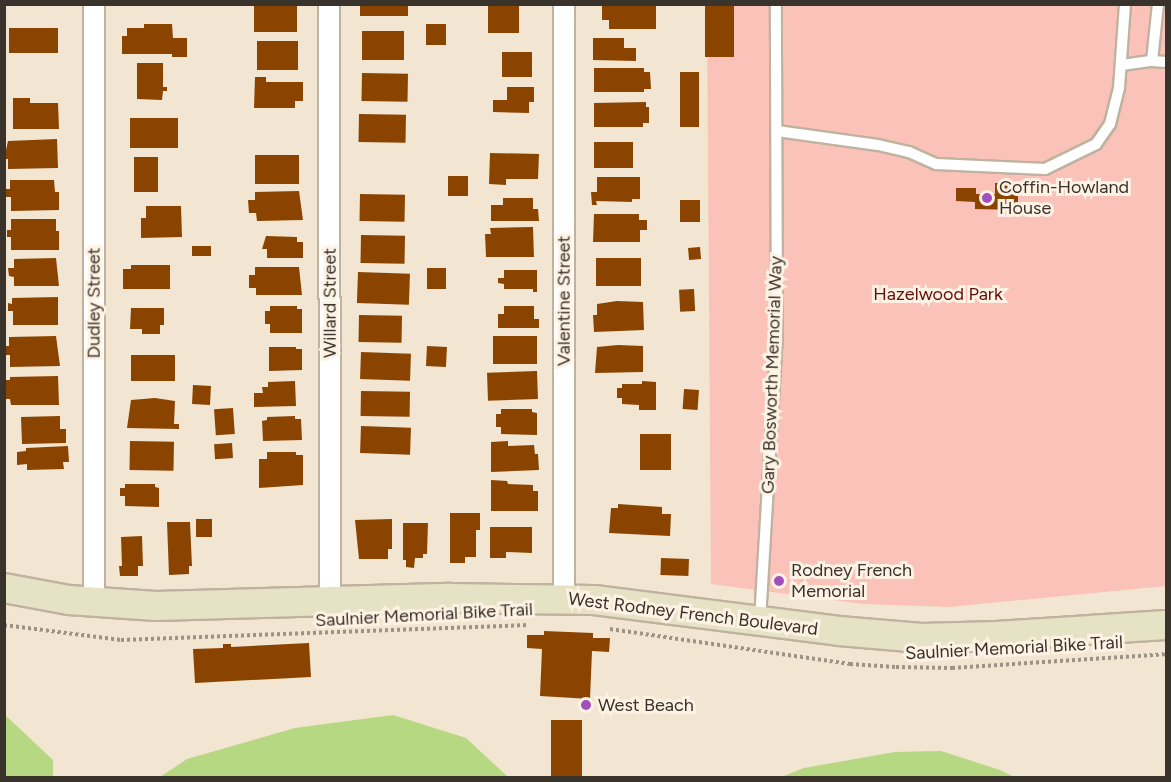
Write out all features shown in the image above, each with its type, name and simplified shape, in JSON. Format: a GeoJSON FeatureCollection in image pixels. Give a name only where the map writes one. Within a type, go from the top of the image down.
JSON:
{"type":"FeatureCollection","features":[{"type":"Feature","properties":{"kind":"main road","name":"West Rodney French Boulevard"},"geometry":{"type":"LineString","coordinates":[[4,588],[94,602],[168,606],[564,598],[660,607],[848,632],[922,638],[996,636],[1167,624]]}},
{"type":"Feature","properties":{"kind":"street","name":"Dudley Street"},"geometry":{"type":"LineString","coordinates":[[94,4],[94,602]]}},
{"type":"Feature","properties":{"kind":"street","name":"Willard Street"},"geometry":{"type":"LineString","coordinates":[[329,4],[330,601]]}},
{"type":"Feature","properties":{"kind":"street","name":"Valentine Street"},"geometry":{"type":"LineString","coordinates":[[564,4],[564,598]]}},
{"type":"Feature","properties":{"kind":"lane","name":"Gary Bosworth Memorial Way"},"geometry":{"type":"LineString","coordinates":[[760,620],[777,336],[776,4]]}},
{"type":"Feature","properties":{"kind":"lane"},"geometry":{"type":"LineString","coordinates":[[777,131],[878,145],[909,152],[936,164],[1045,169],[1096,144],[1110,124],[1122,65],[1125,4]]}},
{"type":"Feature","properties":{"kind":"lane"},"geometry":{"type":"LineString","coordinates":[[1152,61],[1158,4]]}},
{"type":"Feature","properties":{"kind":"lane"},"geometry":{"type":"LineString","coordinates":[[1122,65],[1152,61],[1167,62]]}},
{"type":"Feature","properties":{"kind":"path","name":"Saulnier Memorial Bike Trail"},"geometry":{"type":"LineString","coordinates":[[4,625],[121,640],[478,629],[534,624]]}},
{"type":"Feature","properties":{"kind":"path","name":"Saulnier Memorial Bike Trail"},"geometry":{"type":"LineString","coordinates":[[604,627],[850,664],[896,667],[952,668],[1167,654]]}},
{"type":"Feature","properties":{"kind":"green space","name":"Hazelwood Park"},"geometry":{"type":"Polygon","coordinates":[[[707,5],[1166,5],[1166,586],[949,607],[864,604],[711,584],[707,5]]]}},
{"type":"Feature","properties":{"kind":"shaded area"},"geometry":{"type":"Polygon","coordinates":[[[4,714],[53,760],[53,777],[5,777],[4,714]]]}},
{"type":"Feature","properties":{"kind":"shaded area"},"geometry":{"type":"Polygon","coordinates":[[[393,715],[466,738],[508,777],[160,777],[187,759],[295,728],[393,715]]]}},
{"type":"Feature","properties":{"kind":"shaded area"},"geometry":{"type":"Polygon","coordinates":[[[941,751],[1000,770],[1014,777],[781,777],[804,768],[895,752],[941,751]]]}},
{"type":"Feature","properties":{"kind":"building"},"geometry":{"type":"Polygon","coordinates":[[[254,4],[297,4],[297,32],[254,32],[254,4]]]}},
{"type":"Feature","properties":{"kind":"building"},"geometry":{"type":"Polygon","coordinates":[[[360,4],[408,4],[408,16],[360,16],[360,4]]]}},
{"type":"Feature","properties":{"kind":"building"},"geometry":{"type":"Polygon","coordinates":[[[488,4],[519,4],[519,33],[488,33],[488,4]]]}},
{"type":"Feature","properties":{"kind":"building"},"geometry":{"type":"Polygon","coordinates":[[[602,4],[656,4],[656,29],[609,29],[609,20],[602,20],[602,4]]]}},
{"type":"Feature","properties":{"kind":"building"},"geometry":{"type":"Polygon","coordinates":[[[705,4],[734,4],[734,57],[705,57],[705,4]]]}},
{"type":"Feature","properties":{"kind":"building"},"geometry":{"type":"Polygon","coordinates":[[[144,24],[172,24],[173,38],[187,38],[187,57],[172,57],[172,54],[122,54],[122,36],[127,36],[127,28],[144,28],[144,24]]]}},
{"type":"Feature","properties":{"kind":"building"},"geometry":{"type":"Polygon","coordinates":[[[426,24],[446,24],[446,45],[426,45],[426,24]]]}},
{"type":"Feature","properties":{"kind":"building"},"geometry":{"type":"Polygon","coordinates":[[[9,28],[58,28],[58,53],[9,53],[9,28]]]}},
{"type":"Feature","properties":{"kind":"building"},"geometry":{"type":"Polygon","coordinates":[[[362,31],[404,31],[404,60],[362,60],[362,31]]]}},
{"type":"Feature","properties":{"kind":"building"},"geometry":{"type":"Polygon","coordinates":[[[593,38],[624,38],[624,48],[636,48],[636,61],[593,60],[593,38]]]}},
{"type":"Feature","properties":{"kind":"building"},"geometry":{"type":"Polygon","coordinates":[[[257,41],[298,41],[298,70],[257,70],[257,41]]]}},
{"type":"Feature","properties":{"kind":"building"},"geometry":{"type":"Polygon","coordinates":[[[502,52],[532,52],[532,77],[502,77],[502,52]]]}},
{"type":"Feature","properties":{"kind":"building"},"geometry":{"type":"Polygon","coordinates":[[[137,63],[163,63],[163,87],[167,87],[167,91],[163,91],[162,100],[137,99],[137,63]]]}},
{"type":"Feature","properties":{"kind":"building"},"geometry":{"type":"Polygon","coordinates":[[[594,68],[644,68],[644,72],[650,72],[651,89],[644,89],[644,92],[594,92],[594,68]]]}},
{"type":"Feature","properties":{"kind":"building"},"geometry":{"type":"Polygon","coordinates":[[[680,72],[699,72],[699,127],[680,127],[680,72]]]}},
{"type":"Feature","properties":{"kind":"building"},"geometry":{"type":"Polygon","coordinates":[[[362,73],[408,74],[408,102],[362,101],[362,73]]]}},
{"type":"Feature","properties":{"kind":"building"},"geometry":{"type":"Polygon","coordinates":[[[255,77],[266,77],[266,82],[303,82],[303,101],[295,101],[295,108],[254,108],[255,77]]]}},
{"type":"Feature","properties":{"kind":"building"},"geometry":{"type":"Polygon","coordinates":[[[507,87],[534,87],[534,102],[529,102],[529,113],[493,112],[493,100],[507,100],[507,87]]]}},
{"type":"Feature","properties":{"kind":"building"},"geometry":{"type":"Polygon","coordinates":[[[13,98],[30,98],[30,103],[58,103],[59,129],[13,129],[13,98]]]}},
{"type":"Feature","properties":{"kind":"building"},"geometry":{"type":"Polygon","coordinates":[[[646,102],[646,107],[649,107],[649,123],[643,123],[643,127],[594,127],[594,103],[646,102]]]}},
{"type":"Feature","properties":{"kind":"building"},"geometry":{"type":"Polygon","coordinates":[[[359,114],[406,115],[406,143],[359,142],[359,114]]]}},
{"type":"Feature","properties":{"kind":"building"},"geometry":{"type":"Polygon","coordinates":[[[130,118],[178,118],[178,148],[130,148],[130,118]]]}},
{"type":"Feature","properties":{"kind":"building"},"geometry":{"type":"Polygon","coordinates":[[[57,139],[58,168],[8,169],[8,159],[4,159],[8,141],[57,139]]]}},
{"type":"Feature","properties":{"kind":"building"},"geometry":{"type":"Polygon","coordinates":[[[594,142],[633,142],[633,168],[594,168],[594,142]]]}},
{"type":"Feature","properties":{"kind":"building"},"geometry":{"type":"Polygon","coordinates":[[[490,153],[539,154],[538,179],[506,179],[506,185],[489,184],[490,153]]]}},
{"type":"Feature","properties":{"kind":"building"},"geometry":{"type":"Polygon","coordinates":[[[255,155],[299,155],[299,184],[255,184],[255,155]]]}},
{"type":"Feature","properties":{"kind":"building"},"geometry":{"type":"Polygon","coordinates":[[[134,157],[158,157],[158,192],[134,192],[134,157]]]}},
{"type":"Feature","properties":{"kind":"building"},"geometry":{"type":"Polygon","coordinates":[[[448,176],[468,176],[468,196],[448,196],[448,176]]]}},
{"type":"Feature","properties":{"kind":"building"},"geometry":{"type":"Polygon","coordinates":[[[597,177],[640,177],[640,199],[632,199],[632,202],[596,201],[597,205],[592,205],[591,192],[597,192],[597,177]]]}},
{"type":"Feature","properties":{"kind":"building"},"geometry":{"type":"Polygon","coordinates":[[[10,180],[54,180],[55,192],[59,192],[59,210],[11,211],[11,197],[5,197],[5,189],[10,189],[10,180]]]}},
{"type":"Feature","properties":{"kind":"building","name":"Coffin-Howland House"},"geometry":{"type":"Polygon","coordinates":[[[995,183],[1009,183],[1009,194],[1018,195],[1018,210],[975,209],[975,202],[956,201],[956,188],[976,188],[976,194],[995,194],[995,183]]]}},
{"type":"Feature","properties":{"kind":"building"},"geometry":{"type":"Polygon","coordinates":[[[299,191],[303,220],[257,221],[256,213],[249,213],[248,200],[255,200],[255,192],[299,191]]]}},
{"type":"Feature","properties":{"kind":"building"},"geometry":{"type":"Polygon","coordinates":[[[360,194],[405,195],[405,222],[360,221],[360,194]]]}},
{"type":"Feature","properties":{"kind":"building"},"geometry":{"type":"Polygon","coordinates":[[[503,198],[533,198],[533,209],[538,209],[539,221],[491,221],[491,205],[503,205],[503,198]]]}},
{"type":"Feature","properties":{"kind":"building"},"geometry":{"type":"Polygon","coordinates":[[[680,200],[700,200],[700,222],[680,222],[680,200]]]}},
{"type":"Feature","properties":{"kind":"building"},"geometry":{"type":"Polygon","coordinates":[[[146,206],[181,206],[182,237],[141,238],[141,218],[146,218],[146,206]]]}},
{"type":"Feature","properties":{"kind":"building"},"geometry":{"type":"Polygon","coordinates":[[[594,214],[639,214],[639,220],[647,220],[647,230],[640,230],[640,242],[593,242],[594,214]]]}},
{"type":"Feature","properties":{"kind":"building"},"geometry":{"type":"Polygon","coordinates":[[[11,219],[56,219],[56,231],[59,231],[59,250],[11,250],[11,237],[7,237],[7,230],[11,230],[11,219]]]}},
{"type":"Feature","properties":{"kind":"building"},"geometry":{"type":"Polygon","coordinates":[[[533,227],[534,257],[486,257],[485,234],[491,234],[490,228],[533,227]]]}},
{"type":"Feature","properties":{"kind":"building"},"geometry":{"type":"Polygon","coordinates":[[[361,235],[405,236],[405,264],[361,263],[361,235]]]}},
{"type":"Feature","properties":{"kind":"building"},"geometry":{"type":"Polygon","coordinates":[[[266,236],[297,237],[297,242],[303,242],[303,258],[267,258],[267,249],[262,249],[266,236]]]}},
{"type":"Feature","properties":{"kind":"building"},"geometry":{"type":"Polygon","coordinates":[[[192,246],[211,246],[211,256],[192,256],[192,246]]]}},
{"type":"Feature","properties":{"kind":"building"},"geometry":{"type":"Polygon","coordinates":[[[700,247],[701,259],[689,260],[688,248],[700,247]]]}},
{"type":"Feature","properties":{"kind":"building"},"geometry":{"type":"Polygon","coordinates":[[[56,258],[59,286],[14,286],[14,277],[9,276],[8,268],[14,268],[14,259],[56,258]]]}},
{"type":"Feature","properties":{"kind":"building"},"geometry":{"type":"Polygon","coordinates":[[[596,258],[641,258],[641,286],[596,286],[596,258]]]}},
{"type":"Feature","properties":{"kind":"building"},"geometry":{"type":"Polygon","coordinates":[[[131,265],[170,265],[170,289],[123,289],[123,269],[131,269],[131,265]]]}},
{"type":"Feature","properties":{"kind":"building"},"geometry":{"type":"Polygon","coordinates":[[[255,267],[299,267],[302,295],[256,295],[256,288],[249,288],[249,275],[255,275],[255,267]]]}},
{"type":"Feature","properties":{"kind":"building"},"geometry":{"type":"Polygon","coordinates":[[[427,268],[446,268],[446,289],[427,289],[427,268]]]}},
{"type":"Feature","properties":{"kind":"building"},"geometry":{"type":"Polygon","coordinates":[[[504,270],[537,270],[537,292],[533,292],[533,289],[504,289],[504,284],[498,283],[498,278],[504,278],[504,270]]]}},
{"type":"Feature","properties":{"kind":"building"},"geometry":{"type":"Polygon","coordinates":[[[358,272],[410,274],[409,305],[357,303],[358,272]]]}},
{"type":"Feature","properties":{"kind":"building"},"geometry":{"type":"Polygon","coordinates":[[[694,289],[695,311],[680,312],[679,290],[694,289]]]}},
{"type":"Feature","properties":{"kind":"building"},"geometry":{"type":"Polygon","coordinates":[[[58,297],[58,325],[13,325],[13,311],[8,311],[8,303],[12,304],[12,298],[58,297]]]}},
{"type":"Feature","properties":{"kind":"building"},"geometry":{"type":"Polygon","coordinates":[[[617,301],[643,302],[644,330],[594,332],[593,315],[597,315],[597,304],[617,301]]]}},
{"type":"Feature","properties":{"kind":"building"},"geometry":{"type":"Polygon","coordinates":[[[270,306],[297,306],[297,309],[302,309],[302,333],[270,333],[270,324],[265,324],[265,311],[270,311],[270,306]]]}},
{"type":"Feature","properties":{"kind":"building"},"geometry":{"type":"Polygon","coordinates":[[[504,306],[534,306],[534,319],[539,319],[539,328],[498,328],[498,314],[504,314],[504,306]]]}},
{"type":"Feature","properties":{"kind":"building"},"geometry":{"type":"Polygon","coordinates":[[[131,308],[164,308],[164,325],[160,325],[160,334],[142,334],[142,329],[130,329],[131,308]]]}},
{"type":"Feature","properties":{"kind":"building"},"geometry":{"type":"Polygon","coordinates":[[[359,315],[402,316],[402,343],[359,342],[359,315]]]}},
{"type":"Feature","properties":{"kind":"building"},"geometry":{"type":"Polygon","coordinates":[[[56,336],[60,366],[10,367],[10,355],[5,355],[5,346],[9,346],[9,337],[56,336]]]}},
{"type":"Feature","properties":{"kind":"building"},"geometry":{"type":"Polygon","coordinates":[[[493,336],[537,336],[537,364],[493,364],[493,336]]]}},
{"type":"Feature","properties":{"kind":"building"},"geometry":{"type":"Polygon","coordinates":[[[427,346],[447,347],[446,367],[426,366],[427,346]]]}},
{"type":"Feature","properties":{"kind":"building"},"geometry":{"type":"Polygon","coordinates":[[[643,346],[643,372],[595,373],[597,347],[643,346]]]}},
{"type":"Feature","properties":{"kind":"building"},"geometry":{"type":"Polygon","coordinates":[[[269,347],[302,349],[302,370],[269,371],[269,347]]]}},
{"type":"Feature","properties":{"kind":"building"},"geometry":{"type":"Polygon","coordinates":[[[361,352],[411,354],[410,381],[360,379],[361,352]]]}},
{"type":"Feature","properties":{"kind":"building"},"geometry":{"type":"Polygon","coordinates":[[[131,355],[175,355],[175,381],[131,381],[131,355]]]}},
{"type":"Feature","properties":{"kind":"building"},"geometry":{"type":"Polygon","coordinates":[[[537,371],[538,399],[488,401],[487,373],[537,371]]]}},
{"type":"Feature","properties":{"kind":"building"},"geometry":{"type":"Polygon","coordinates":[[[58,376],[59,405],[11,405],[10,399],[4,399],[4,380],[10,380],[10,377],[58,376]]]}},
{"type":"Feature","properties":{"kind":"building"},"geometry":{"type":"Polygon","coordinates":[[[295,381],[296,406],[254,407],[254,393],[263,393],[262,387],[268,387],[268,382],[295,381]]]}},
{"type":"Feature","properties":{"kind":"building"},"geometry":{"type":"Polygon","coordinates":[[[642,381],[656,382],[656,410],[639,410],[639,405],[622,404],[622,398],[617,398],[617,388],[622,388],[622,384],[642,384],[642,381]]]}},
{"type":"Feature","properties":{"kind":"building"},"geometry":{"type":"Polygon","coordinates":[[[193,385],[211,386],[210,405],[192,404],[193,385]]]}},
{"type":"Feature","properties":{"kind":"building"},"geometry":{"type":"Polygon","coordinates":[[[684,389],[699,390],[698,410],[683,409],[684,389]]]}},
{"type":"Feature","properties":{"kind":"building"},"geometry":{"type":"Polygon","coordinates":[[[361,391],[410,392],[410,417],[361,416],[361,391]]]}},
{"type":"Feature","properties":{"kind":"building"},"geometry":{"type":"Polygon","coordinates":[[[155,398],[175,401],[174,424],[179,424],[179,429],[127,428],[131,400],[155,398]]]}},
{"type":"Feature","properties":{"kind":"building"},"geometry":{"type":"Polygon","coordinates":[[[233,408],[235,434],[216,435],[214,409],[233,408]]]}},
{"type":"Feature","properties":{"kind":"building"},"geometry":{"type":"Polygon","coordinates":[[[501,409],[532,409],[532,412],[537,413],[537,435],[501,434],[501,427],[496,427],[496,414],[501,414],[501,409]]]}},
{"type":"Feature","properties":{"kind":"building"},"geometry":{"type":"Polygon","coordinates":[[[60,416],[60,429],[66,429],[66,443],[22,444],[21,417],[60,416]]]}},
{"type":"Feature","properties":{"kind":"building"},"geometry":{"type":"Polygon","coordinates":[[[295,416],[295,419],[301,419],[302,440],[263,441],[262,421],[267,420],[267,417],[295,416]]]}},
{"type":"Feature","properties":{"kind":"building"},"geometry":{"type":"Polygon","coordinates":[[[361,426],[411,428],[410,455],[360,453],[361,426]]]}},
{"type":"Feature","properties":{"kind":"building"},"geometry":{"type":"Polygon","coordinates":[[[640,434],[671,434],[671,470],[640,470],[640,434]]]}},
{"type":"Feature","properties":{"kind":"building"},"geometry":{"type":"Polygon","coordinates":[[[130,441],[174,442],[173,471],[129,470],[130,441]]]}},
{"type":"Feature","properties":{"kind":"building"},"geometry":{"type":"Polygon","coordinates":[[[508,441],[508,446],[534,445],[535,454],[538,454],[539,470],[491,472],[491,442],[508,441]]]}},
{"type":"Feature","properties":{"kind":"building"},"geometry":{"type":"Polygon","coordinates":[[[232,443],[233,458],[215,459],[214,444],[232,443]]]}},
{"type":"Feature","properties":{"kind":"building"},"geometry":{"type":"Polygon","coordinates":[[[68,446],[69,462],[63,462],[64,469],[27,470],[27,464],[17,465],[17,452],[26,451],[26,448],[68,446]]]}},
{"type":"Feature","properties":{"kind":"building"},"geometry":{"type":"Polygon","coordinates":[[[267,452],[296,452],[296,455],[303,455],[303,485],[259,488],[259,459],[267,459],[267,452]]]}},
{"type":"Feature","properties":{"kind":"building"},"geometry":{"type":"Polygon","coordinates":[[[491,480],[507,481],[508,484],[533,485],[533,491],[538,491],[538,511],[491,511],[491,480]]]}},
{"type":"Feature","properties":{"kind":"building"},"geometry":{"type":"Polygon","coordinates":[[[125,484],[155,484],[155,487],[159,488],[159,507],[125,506],[125,496],[120,496],[120,488],[125,488],[125,484]]]}},
{"type":"Feature","properties":{"kind":"building"},"geometry":{"type":"Polygon","coordinates":[[[618,504],[662,507],[662,514],[671,514],[670,536],[609,533],[611,508],[618,508],[618,504]]]}},
{"type":"Feature","properties":{"kind":"building"},"geometry":{"type":"Polygon","coordinates":[[[450,513],[480,513],[480,530],[476,530],[476,557],[465,557],[465,563],[450,563],[450,513]]]}},
{"type":"Feature","properties":{"kind":"building"},"geometry":{"type":"Polygon","coordinates":[[[196,519],[212,519],[212,537],[196,537],[196,519]]]}},
{"type":"Feature","properties":{"kind":"building"},"geometry":{"type":"Polygon","coordinates":[[[392,519],[392,549],[388,549],[388,559],[359,559],[355,520],[392,519]]]}},
{"type":"Feature","properties":{"kind":"building"},"geometry":{"type":"Polygon","coordinates":[[[167,522],[190,522],[192,566],[189,566],[189,574],[169,575],[167,522]]]}},
{"type":"Feature","properties":{"kind":"building"},"geometry":{"type":"Polygon","coordinates":[[[403,523],[428,523],[427,554],[423,554],[423,558],[415,558],[414,568],[406,567],[406,560],[403,560],[403,523]]]}},
{"type":"Feature","properties":{"kind":"building"},"geometry":{"type":"Polygon","coordinates":[[[490,527],[532,527],[532,553],[506,552],[506,558],[490,558],[490,527]]]}},
{"type":"Feature","properties":{"kind":"building"},"geometry":{"type":"Polygon","coordinates":[[[142,536],[143,566],[138,566],[138,576],[120,576],[121,537],[142,536]]]}},
{"type":"Feature","properties":{"kind":"building"},"geometry":{"type":"Polygon","coordinates":[[[661,558],[689,559],[688,576],[660,575],[661,558]]]}},
{"type":"Feature","properties":{"kind":"building"},"geometry":{"type":"Polygon","coordinates":[[[544,631],[593,633],[593,638],[610,638],[609,652],[592,651],[590,699],[540,696],[542,649],[527,648],[527,635],[544,635],[544,631]]]}},
{"type":"Feature","properties":{"kind":"building"},"geometry":{"type":"Polygon","coordinates":[[[309,643],[311,677],[195,683],[193,649],[223,648],[223,644],[231,644],[231,647],[309,643]]]}},
{"type":"Feature","properties":{"kind":"building"},"geometry":{"type":"Polygon","coordinates":[[[551,720],[582,720],[582,778],[551,778],[551,720]]]}},
{"type":"Feature","properties":{"kind":"place","name":"Coffin-Howland House"},"geometry":{"type":"Point","coordinates":[987,198]}},
{"type":"Feature","properties":{"kind":"place","name":"Rodney French Memorial"},"geometry":{"type":"Point","coordinates":[779,581]}},
{"type":"Feature","properties":{"kind":"place","name":"West Beach"},"geometry":{"type":"Point","coordinates":[586,705]}}]}
